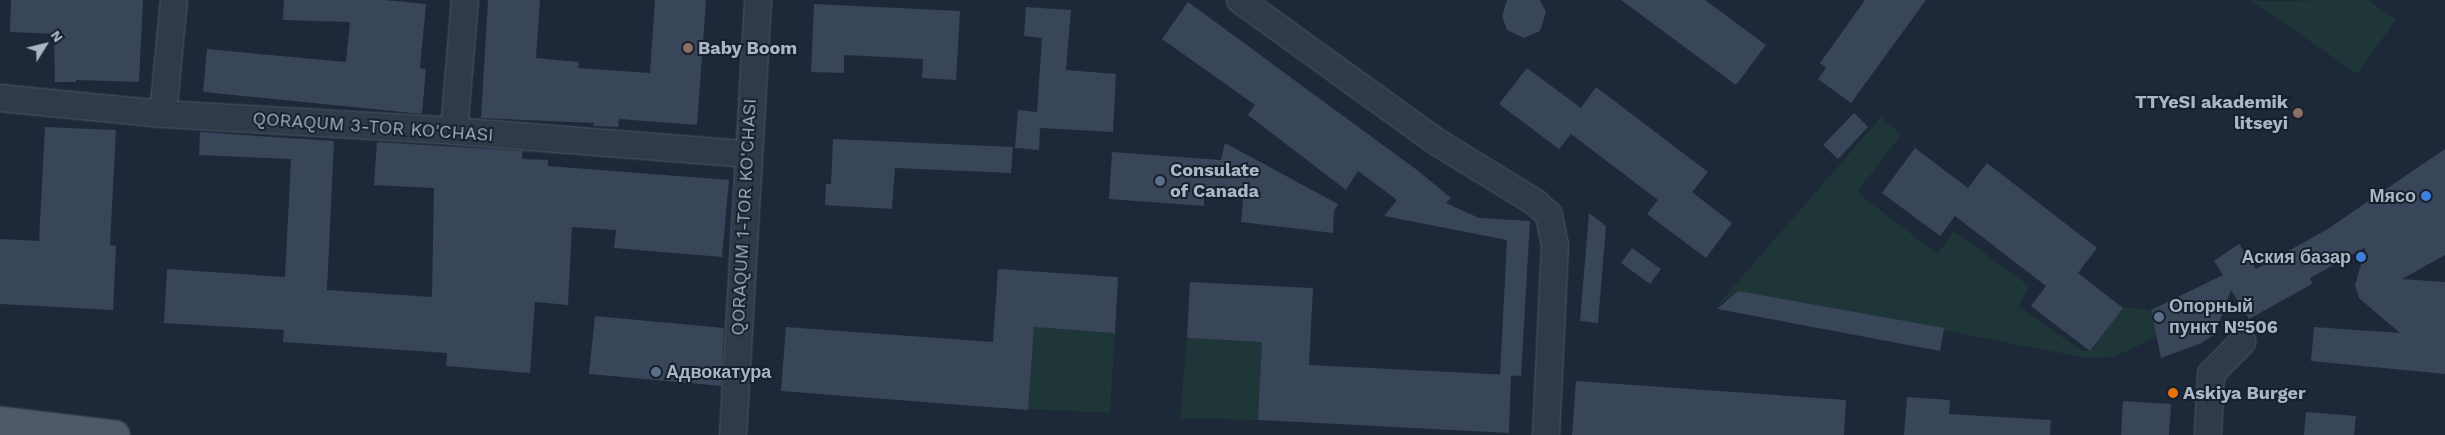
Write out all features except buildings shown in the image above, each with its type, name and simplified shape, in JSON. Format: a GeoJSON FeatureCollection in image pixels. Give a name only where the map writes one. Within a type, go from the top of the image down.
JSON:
{"type":"FeatureCollection","features":[{"type":"Feature","properties":{"kind":"main road"},"geometry":{"type":"LineString","coordinates":[[0,421],[115,435]]}},
{"type":"Feature","properties":{"kind":"street"},"geometry":{"type":"LineString","coordinates":[[163,114],[174,0]]}},
{"type":"Feature","properties":{"kind":"street"},"geometry":{"type":"LineString","coordinates":[[454,131],[465,0]]}},
{"type":"Feature","properties":{"kind":"street","name":"QORAQUM 1-TOR KO'CHASI"},"geometry":{"type":"LineString","coordinates":[[733,435],[747,154],[758,0]]}},
{"type":"Feature","properties":{"kind":"street"},"geometry":{"type":"LineString","coordinates":[[1240,0],[1437,142],[1536,203],[1548,215],[1555,245],[1546,435]]}},
{"type":"Feature","properties":{"kind":"street","name":"QORAQUM 3-TOR KO'CHASI"},"geometry":{"type":"LineString","coordinates":[[0,98],[163,114],[454,131],[747,154]]}},
{"type":"Feature","properties":{"kind":"street"},"geometry":{"type":"LineString","coordinates":[[2208,435],[2211,374],[2242,342]]}},
{"type":"Feature","properties":{"kind":"green space"},"geometry":{"type":"Polygon","coordinates":[[[2368,0],[2396,19],[2358,74],[2251,1],[2368,0]]]}},
{"type":"Feature","properties":{"kind":"green space"},"geometry":{"type":"Polygon","coordinates":[[[1881,117],[1901,135],[1857,192],[1937,254],[1954,231],[2030,287],[2018,306],[2082,351],[2092,350],[2122,307],[2151,310],[2157,337],[2113,357],[2087,358],[1738,291],[1714,309],[1881,117]]]}},
{"type":"Feature","properties":{"kind":"green space"},"geometry":{"type":"Polygon","coordinates":[[[1034,327],[1115,333],[1110,413],[1028,409],[1034,327]]]}},
{"type":"Feature","properties":{"kind":"green space"},"geometry":{"type":"Polygon","coordinates":[[[1187,338],[1262,342],[1258,420],[1180,418],[1187,338]]]}},
{"type":"Feature","properties":{"kind":"place","name":"Baby Boom"},"geometry":{"type":"Point","coordinates":[688,48]}},
{"type":"Feature","properties":{"kind":"place","name":"TTYeSI akademik litseyi"},"geometry":{"type":"Point","coordinates":[2298,113]}},
{"type":"Feature","properties":{"kind":"place","name":"Consulate of Canada"},"geometry":{"type":"Point","coordinates":[1160,181]}},
{"type":"Feature","properties":{"kind":"place","name":"Мясо"},"geometry":{"type":"Point","coordinates":[2426,196]}},
{"type":"Feature","properties":{"kind":"place","name":"Аския базар"},"geometry":{"type":"Point","coordinates":[2361,257]}},
{"type":"Feature","properties":{"kind":"place","name":"Опорный пункт №506"},"geometry":{"type":"Point","coordinates":[2159,317]}},
{"type":"Feature","properties":{"kind":"place","name":"Адвокатура"},"geometry":{"type":"Point","coordinates":[656,372]}},
{"type":"Feature","properties":{"kind":"place","name":"Askiya Burger"},"geometry":{"type":"Point","coordinates":[2173,393]}}]}
